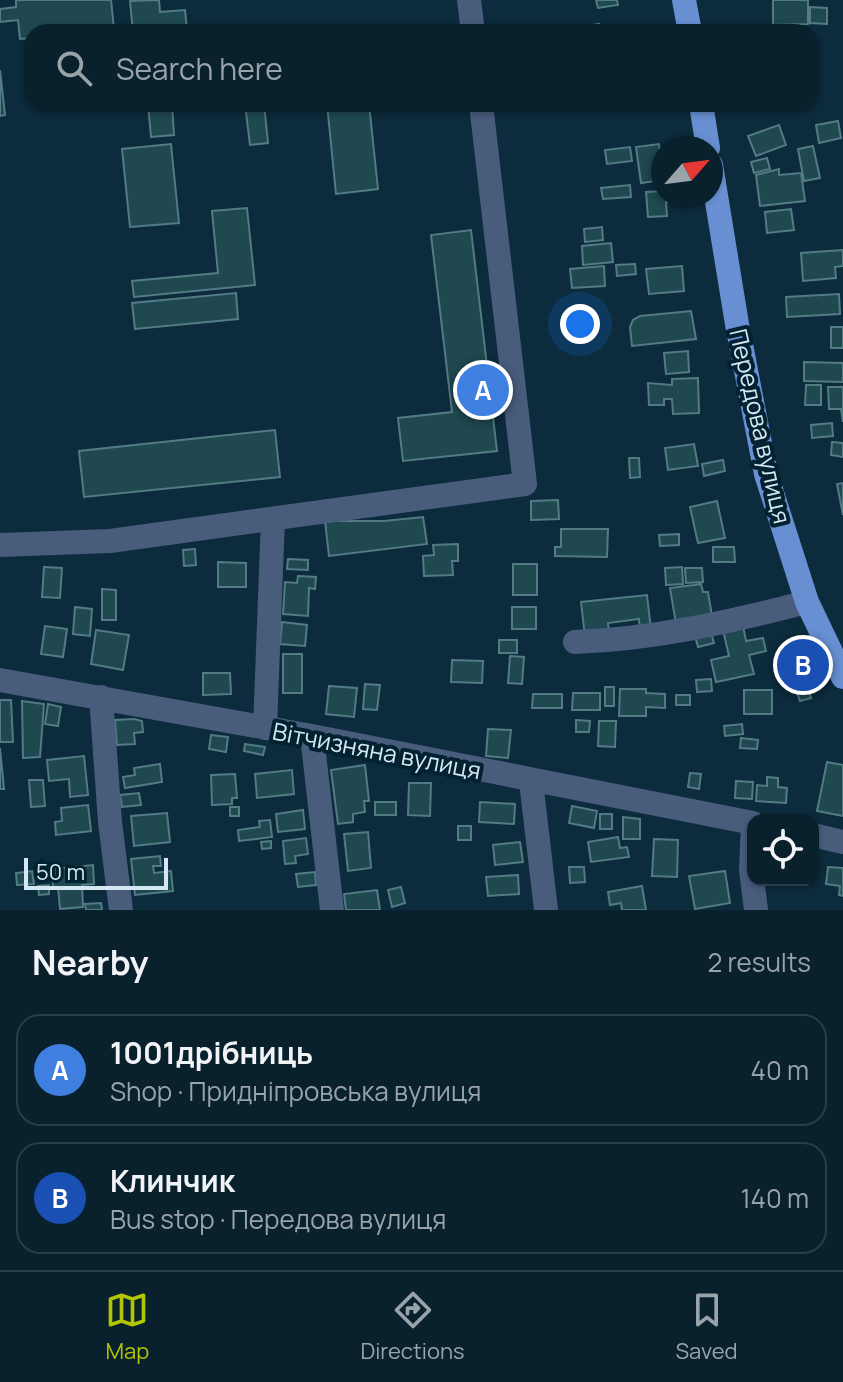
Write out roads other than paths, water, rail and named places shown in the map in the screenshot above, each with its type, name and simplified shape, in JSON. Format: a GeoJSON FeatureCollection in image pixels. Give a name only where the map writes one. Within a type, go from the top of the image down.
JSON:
{"type":"FeatureCollection","features":[{"type":"Feature","properties":{"kind":"main road"},"geometry":{"type":"LineString","coordinates":[[684,0],[688,24]]}},
{"type":"Feature","properties":{"kind":"main road"},"geometry":{"type":"LineString","coordinates":[[702,112],[706,136]]}},
{"type":"Feature","properties":{"kind":"main road","name":"Передова вулиця"},"geometry":{"type":"LineString","coordinates":[[718,208],[766,474],[807,602],[843,677]]}},
{"type":"Feature","properties":{"kind":"street"},"geometry":{"type":"LineString","coordinates":[[469,0],[472,24]]}},
{"type":"Feature","properties":{"kind":"street"},"geometry":{"type":"LineString","coordinates":[[0,545],[110,541],[525,484],[482,112]]}},
{"type":"Feature","properties":{"kind":"street"},"geometry":{"type":"LineString","coordinates":[[265,728],[273,519]]}},
{"type":"Feature","properties":{"kind":"street"},"geometry":{"type":"LineString","coordinates":[[575,642],[619,640],[698,628],[807,602]]}},
{"type":"Feature","properties":{"kind":"street","name":"Вітчизняна вулиця"},"geometry":{"type":"LineString","coordinates":[[0,680],[312,736],[747,822]]}},
{"type":"Feature","properties":{"kind":"street"},"geometry":{"type":"LineString","coordinates":[[101,697],[110,822],[121,910]]}},
{"type":"Feature","properties":{"kind":"street"},"geometry":{"type":"LineString","coordinates":[[312,736],[332,910]]}},
{"type":"Feature","properties":{"kind":"street"},"geometry":{"type":"LineString","coordinates":[[531,781],[546,910]]}},
{"type":"Feature","properties":{"kind":"street"},"geometry":{"type":"LineString","coordinates":[[819,836],[843,842]]}},
{"type":"Feature","properties":{"kind":"street"},"geometry":{"type":"LineString","coordinates":[[753,886],[756,910]]}},
{"type":"Feature","properties":{"kind":"place","name":"1001дрібниць"},"geometry":{"type":"Point","coordinates":[483,390]}},
{"type":"Feature","properties":{"kind":"place","name":"Клинчик"},"geometry":{"type":"Point","coordinates":[803,665]}}]}
